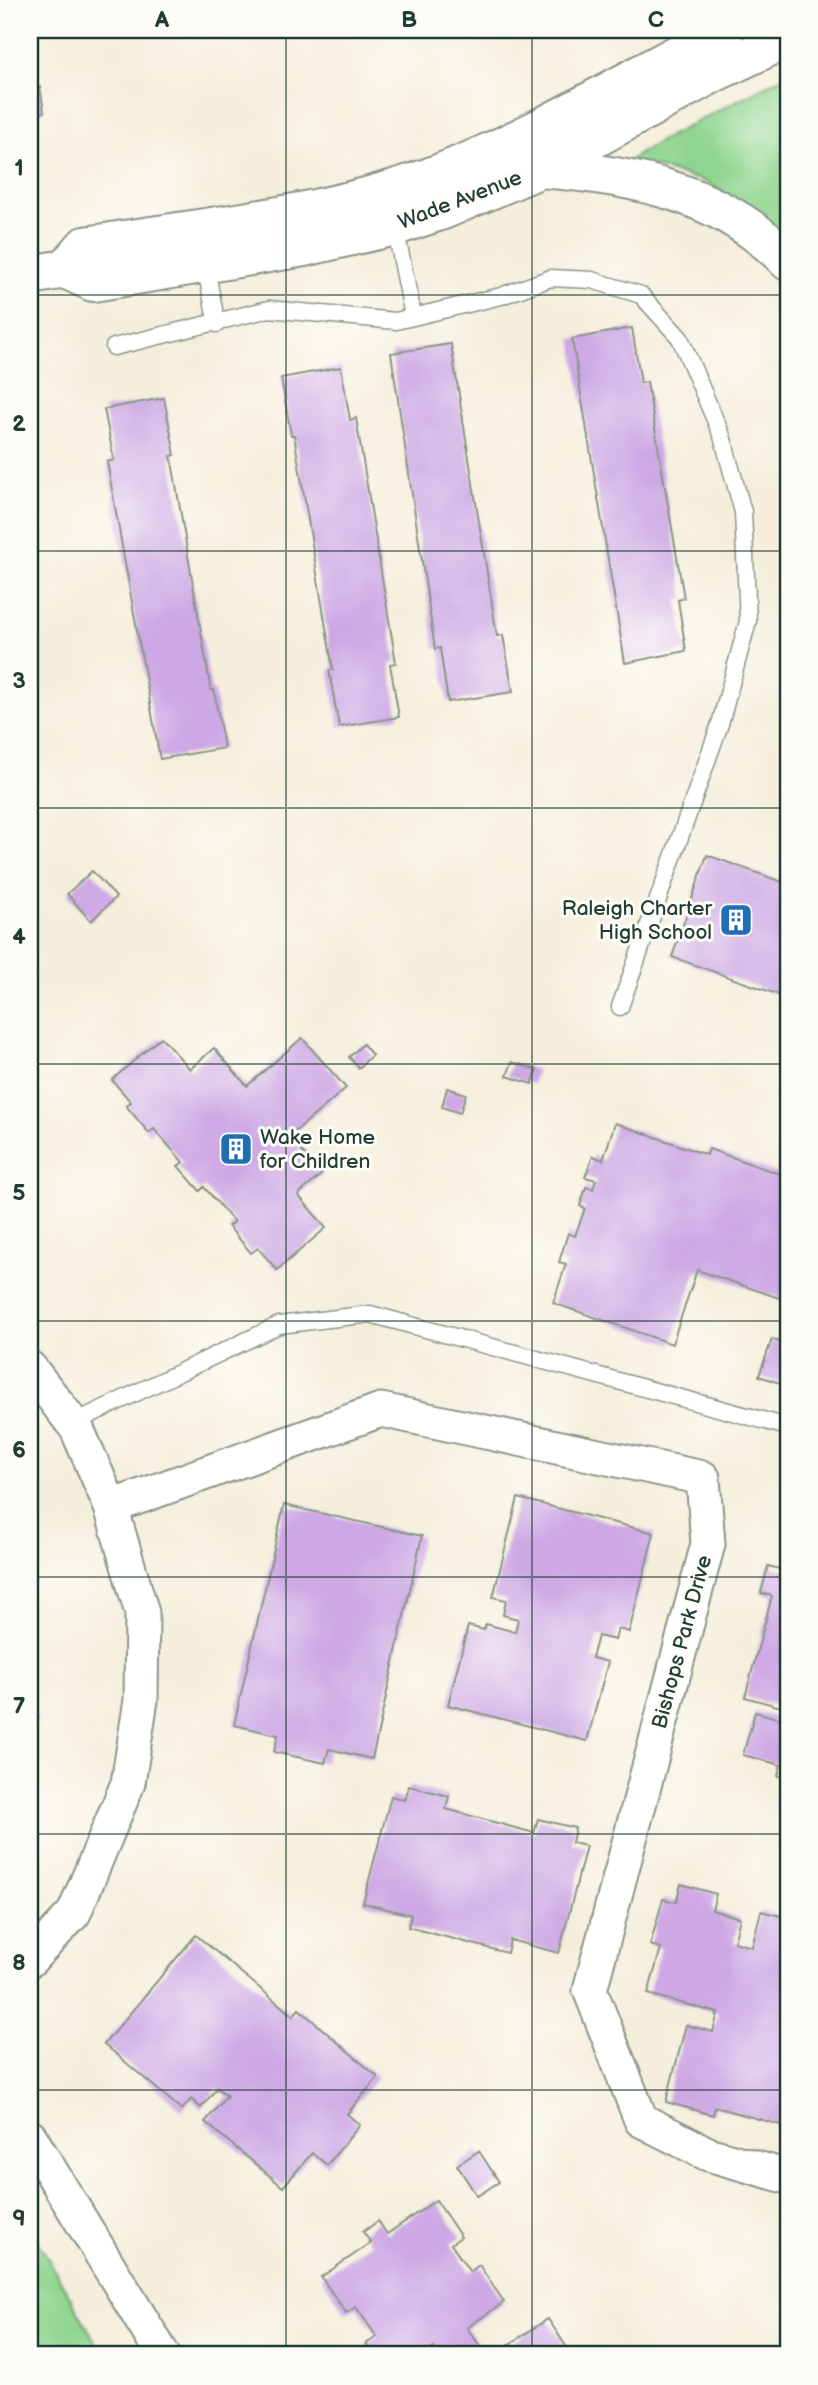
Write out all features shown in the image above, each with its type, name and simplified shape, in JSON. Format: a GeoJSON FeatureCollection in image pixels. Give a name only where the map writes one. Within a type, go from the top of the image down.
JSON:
{"type":"FeatureCollection","features":[{"type":"Feature","properties":{"kind":"main road","name":"Wade Avenue"},"geometry":{"type":"LineString","coordinates":[[47,272],[85,246],[356,199],[428,178],[535,131],[644,70],[725,30]]}},
{"type":"Feature","properties":{"kind":"main road","name":"Wade Avenue"},"geometry":{"type":"LineString","coordinates":[[47,272],[93,282],[304,247],[395,226],[443,210],[541,167],[711,74],[788,38]]}},
{"type":"Feature","properties":{"kind":"main road"},"geometry":{"type":"LineString","coordinates":[[541,167],[605,173],[648,182],[692,197],[745,226],[788,261]]}},
{"type":"Feature","properties":{"kind":"street"},"geometry":{"type":"LineString","coordinates":[[30,1368],[73,1423],[111,1507],[142,1613],[141,1700],[128,1783],[74,1913],[30,1959]]}},
{"type":"Feature","properties":{"kind":"street","name":"Bishops Park Drive"},"geometry":{"type":"LineString","coordinates":[[111,1507],[380,1410],[703,1478],[708,1544],[590,1990],[641,2120],[708,2154],[788,2176]]}},
{"type":"Feature","properties":{"kind":"street"},"geometry":{"type":"LineString","coordinates":[[30,2137],[163,2355]]}},
{"type":"Feature","properties":{"kind":"lane"},"geometry":{"type":"LineString","coordinates":[[395,226],[413,316]]}},
{"type":"Feature","properties":{"kind":"lane"},"geometry":{"type":"LineString","coordinates":[[205,264],[217,324]]}},
{"type":"Feature","properties":{"kind":"lane"},"geometry":{"type":"LineString","coordinates":[[114,347],[217,324],[269,309],[396,321],[500,296],[551,278],[592,280],[641,295],[680,338],[722,436],[743,512],[748,621],[720,724],[620,1007]]}},
{"type":"Feature","properties":{"kind":"lane"},"geometry":{"type":"LineString","coordinates":[[73,1423],[279,1325],[370,1314],[788,1427]]}},
{"type":"Feature","properties":{"kind":"green space"},"geometry":{"type":"Polygon","coordinates":[[[788,74],[788,240],[738,201],[704,181],[630,160],[658,142],[788,74]]]}},
{"type":"Feature","properties":{"kind":"green space"},"geometry":{"type":"Polygon","coordinates":[[[30,2227],[103,2355],[30,2355],[30,2227]]]}},
{"type":"Feature","properties":{"kind":"building"},"geometry":{"type":"Polygon","coordinates":[[[40,87],[44,112],[34,114],[35,123],[30,124],[30,88],[40,87]]]}},
{"type":"Feature","properties":{"kind":"building"},"geometry":{"type":"Polygon","coordinates":[[[632,328],[641,383],[647,382],[684,598],[678,600],[686,651],[625,663],[572,339],[632,328]]]}},
{"type":"Feature","properties":{"kind":"building"},"geometry":{"type":"Polygon","coordinates":[[[451,344],[497,636],[503,635],[513,692],[448,702],[440,648],[435,649],[391,353],[451,344]]]}},
{"type":"Feature","properties":{"kind":"building"},"geometry":{"type":"Polygon","coordinates":[[[341,367],[350,420],[356,418],[396,663],[390,664],[399,717],[339,727],[329,670],[333,670],[294,435],[291,435],[281,378],[341,367]]]}},
{"type":"Feature","properties":{"kind":"building"},"geometry":{"type":"Polygon","coordinates":[[[164,398],[175,455],[171,456],[211,690],[214,690],[224,748],[160,759],[107,462],[114,460],[104,409],[164,398]]]}},
{"type":"Feature","properties":{"kind":"building","name":"Raleigh Charter High School"},"geometry":{"type":"Polygon","coordinates":[[[707,855],[788,884],[788,998],[672,957],[707,855]]]}},
{"type":"Feature","properties":{"kind":"building"},"geometry":{"type":"Polygon","coordinates":[[[92,871],[116,897],[91,921],[67,894],[92,871]]]}},
{"type":"Feature","properties":{"kind":"building","name":"Wake Home for Children"},"geometry":{"type":"Polygon","coordinates":[[[161,1037],[190,1069],[214,1048],[247,1086],[302,1038],[346,1088],[289,1137],[322,1174],[298,1195],[326,1228],[277,1270],[258,1248],[251,1253],[228,1226],[234,1222],[204,1187],[200,1191],[178,1166],[183,1162],[154,1129],[149,1133],[126,1106],[131,1102],[112,1080],[161,1037]]]}},
{"type":"Feature","properties":{"kind":"building"},"geometry":{"type":"Polygon","coordinates":[[[363,1044],[372,1055],[359,1068],[349,1057],[363,1044]]]}},
{"type":"Feature","properties":{"kind":"building"},"geometry":{"type":"Polygon","coordinates":[[[512,1062],[537,1070],[532,1084],[507,1076],[512,1062]]]}},
{"type":"Feature","properties":{"kind":"building"},"geometry":{"type":"Polygon","coordinates":[[[447,1088],[466,1094],[460,1113],[442,1107],[447,1088]]]}},
{"type":"Feature","properties":{"kind":"building"},"geometry":{"type":"Polygon","coordinates":[[[615,1123],[707,1155],[709,1149],[788,1177],[788,1301],[697,1270],[672,1344],[553,1303],[566,1264],[559,1262],[568,1233],[575,1236],[585,1208],[580,1206],[586,1187],[593,1189],[596,1180],[585,1177],[593,1156],[603,1160],[615,1123]]]}},
{"type":"Feature","properties":{"kind":"building"},"geometry":{"type":"Polygon","coordinates":[[[772,1339],[788,1345],[788,1386],[759,1376],[772,1339]]]}},
{"type":"Feature","properties":{"kind":"building"},"geometry":{"type":"Polygon","coordinates":[[[518,1498],[654,1533],[629,1632],[618,1629],[615,1640],[598,1636],[592,1658],[608,1662],[587,1741],[448,1705],[468,1626],[484,1630],[486,1624],[515,1632],[518,1619],[503,1615],[506,1600],[493,1597],[518,1498]]]}},
{"type":"Feature","properties":{"kind":"building"},"geometry":{"type":"Polygon","coordinates":[[[284,1505],[422,1536],[372,1759],[329,1749],[325,1763],[274,1752],[278,1735],[234,1725],[284,1505]]]}},
{"type":"Feature","properties":{"kind":"building"},"geometry":{"type":"Polygon","coordinates":[[[768,1566],[788,1571],[788,1709],[745,1697],[772,1596],[761,1593],[768,1566]]]}},
{"type":"Feature","properties":{"kind":"building"},"geometry":{"type":"Polygon","coordinates":[[[755,1712],[788,1721],[788,1778],[778,1776],[781,1765],[743,1755],[755,1712]]]}},
{"type":"Feature","properties":{"kind":"building"},"geometry":{"type":"Polygon","coordinates":[[[30,1715],[38,1717],[31,1747],[30,1747],[30,1715]]]}},
{"type":"Feature","properties":{"kind":"building"},"geometry":{"type":"Polygon","coordinates":[[[409,1786],[449,1796],[446,1809],[534,1833],[538,1819],[575,1828],[572,1843],[586,1846],[559,1953],[510,1940],[507,1953],[408,1927],[411,1915],[363,1903],[391,1796],[405,1800],[409,1786]]]}},
{"type":"Feature","properties":{"kind":"building"},"geometry":{"type":"Polygon","coordinates":[[[681,1884],[716,1894],[712,1910],[740,1918],[734,1942],[752,1947],[761,1911],[788,1918],[788,2127],[715,2107],[713,2115],[666,2102],[686,2025],[713,2032],[718,2013],[648,1994],[661,1948],[650,1945],[663,1899],[676,1902],[681,1884]]]}},
{"type":"Feature","properties":{"kind":"building"},"geometry":{"type":"Polygon","coordinates":[[[196,1935],[293,2016],[299,2009],[378,2077],[347,2114],[360,2125],[327,2165],[312,2153],[283,2187],[205,2122],[227,2096],[217,2088],[201,2108],[191,2099],[182,2110],[104,2044],[196,1935]]]}},
{"type":"Feature","properties":{"kind":"building"},"geometry":{"type":"Polygon","coordinates":[[[479,2151],[499,2182],[477,2196],[457,2165],[479,2151]]]}},
{"type":"Feature","properties":{"kind":"building"},"geometry":{"type":"Polygon","coordinates":[[[436,2200],[461,2237],[451,2244],[470,2272],[479,2265],[504,2302],[467,2328],[480,2346],[467,2355],[439,2355],[434,2348],[424,2355],[374,2355],[366,2344],[377,2337],[356,2307],[346,2313],[321,2277],[371,2243],[363,2232],[378,2221],[387,2234],[436,2200]]]}},
{"type":"Feature","properties":{"kind":"building"},"geometry":{"type":"Polygon","coordinates":[[[548,2319],[572,2355],[506,2355],[502,2349],[548,2319]]]}},
{"type":"Feature","properties":{"kind":"place","name":"Raleigh Charter High School"},"geometry":{"type":"Point","coordinates":[736,920]}},
{"type":"Feature","properties":{"kind":"place","name":"Wake Home for Children"},"geometry":{"type":"Point","coordinates":[236,1149]}}]}
